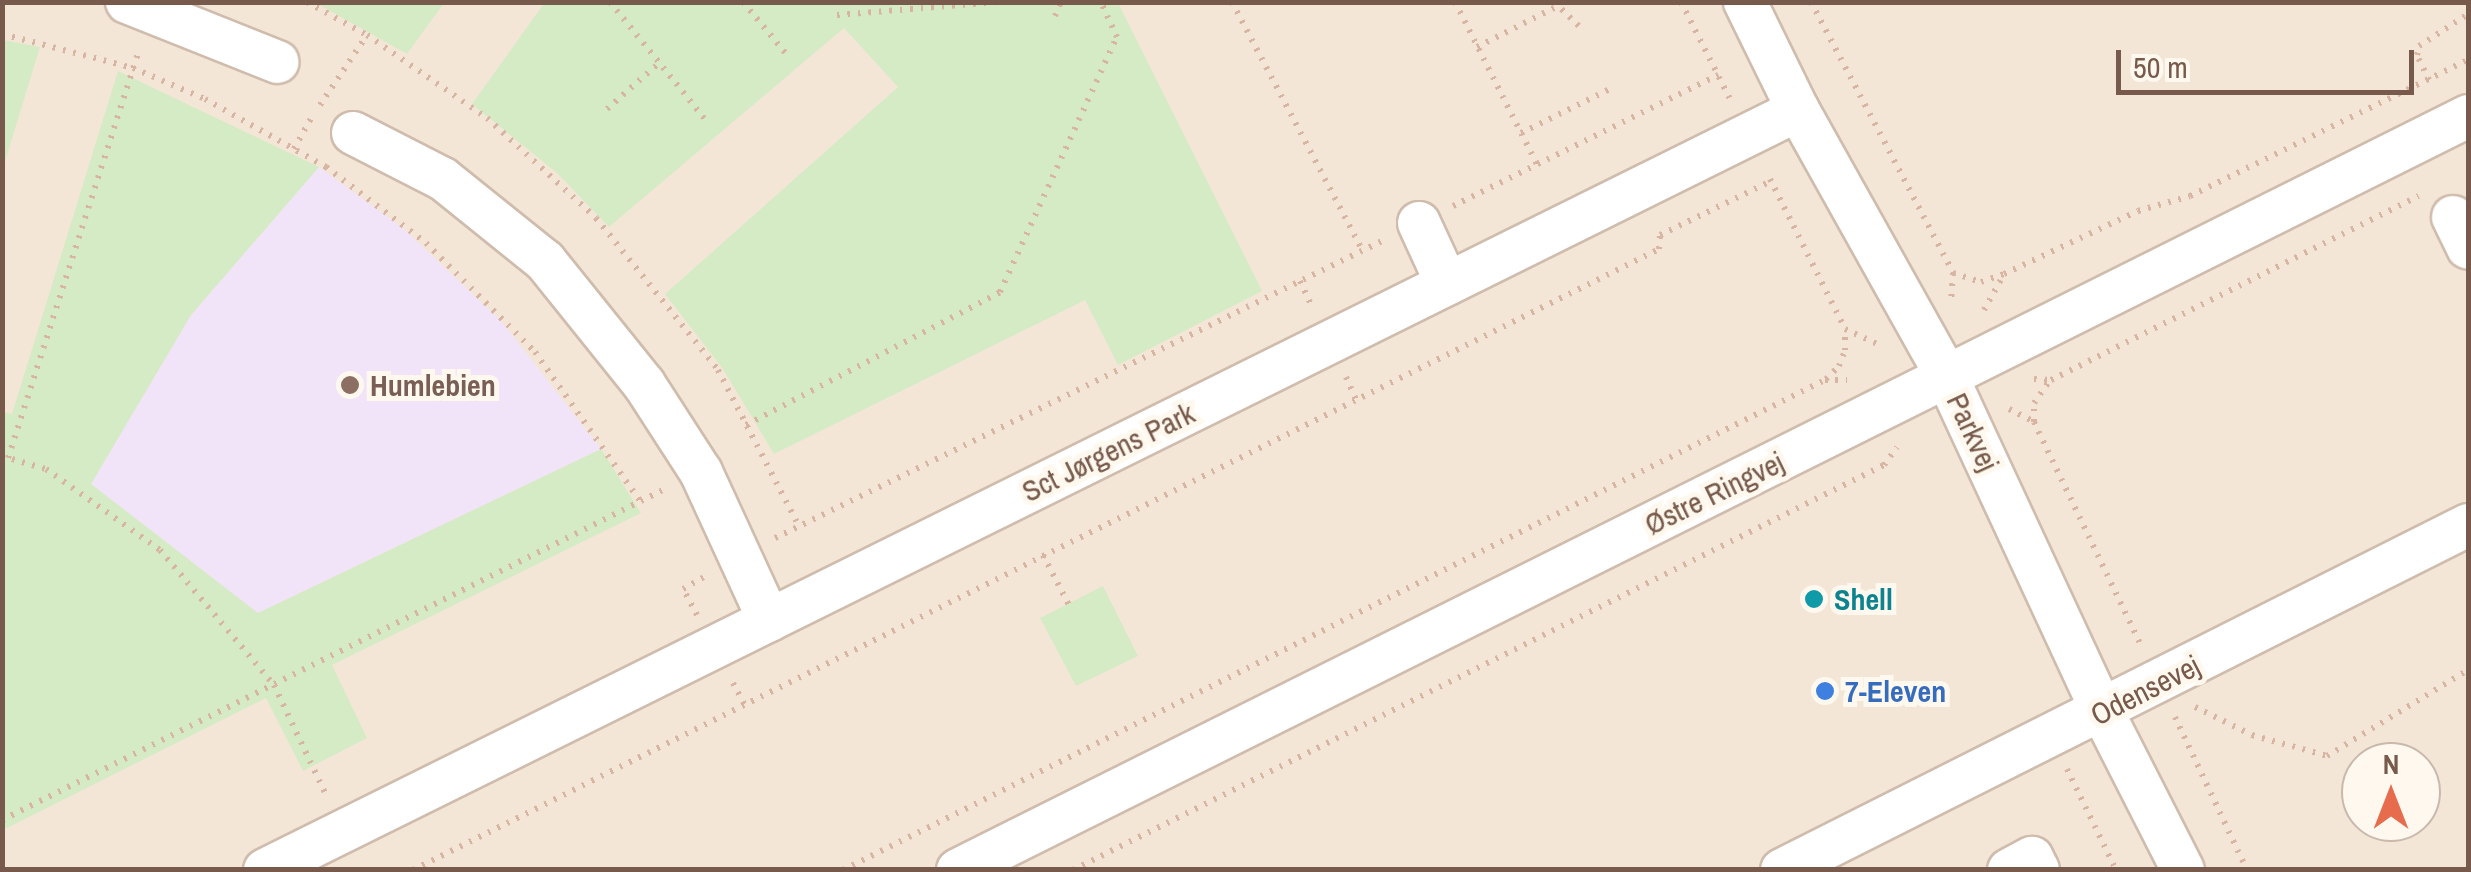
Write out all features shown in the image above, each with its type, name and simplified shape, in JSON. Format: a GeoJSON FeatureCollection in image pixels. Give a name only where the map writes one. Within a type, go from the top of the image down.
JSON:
{"type":"FeatureCollection","features":[{"type":"Feature","properties":{"kind":"street","name":"Parkvej"},"geometry":{"type":"LineString","coordinates":[[1745,2],[1798,110],[1947,377],[2102,711],[2183,870]]}},
{"type":"Feature","properties":{"kind":"street"},"geometry":{"type":"LineString","coordinates":[[139,6],[278,62]]}},
{"type":"Feature","properties":{"kind":"street","name":"Sct Jørgens Park"},"geometry":{"type":"LineString","coordinates":[[265,870],[1798,110]]}},
{"type":"Feature","properties":{"kind":"street","name":"Østre Ringvej"},"geometry":{"type":"LineString","coordinates":[[958,870],[2468,116]]}},
{"type":"Feature","properties":{"kind":"street"},"geometry":{"type":"LineString","coordinates":[[352,133],[443,179],[545,261],[644,384],[701,472],[769,620]]}},
{"type":"Feature","properties":{"kind":"street"},"geometry":{"type":"LineString","coordinates":[[1419,223],[1447,284]]}},
{"type":"Feature","properties":{"kind":"street","name":"Odensevej"},"geometry":{"type":"LineString","coordinates":[[1782,870],[1825,860],[2102,711],[2174,694],[2468,526]]}},
{"type":"Feature","properties":{"kind":"street"},"geometry":{"type":"LineString","coordinates":[[2009,870],[2032,858],[2038,870]]}},
{"type":"Feature","properties":{"kind":"path"},"geometry":{"type":"LineString","coordinates":[[610,2],[708,123]]}},
{"type":"Feature","properties":{"kind":"path"},"geometry":{"type":"LineString","coordinates":[[743,2],[788,56]]}},
{"type":"Feature","properties":{"kind":"path"},"geometry":{"type":"LineString","coordinates":[[837,15],[997,2]]}},
{"type":"Feature","properties":{"kind":"path"},"geometry":{"type":"LineString","coordinates":[[1055,16],[1061,2]]}},
{"type":"Feature","properties":{"kind":"path"},"geometry":{"type":"LineString","coordinates":[[746,425],[1000,292],[1117,37],[1101,2]]}},
{"type":"Feature","properties":{"kind":"path"},"geometry":{"type":"LineString","coordinates":[[1232,2],[1363,251]]}},
{"type":"Feature","properties":{"kind":"path"},"geometry":{"type":"LineString","coordinates":[[1454,2],[1537,164]]}},
{"type":"Feature","properties":{"kind":"path"},"geometry":{"type":"LineString","coordinates":[[844,870],[1825,380],[1839,366],[1846,350],[1845,329],[1681,2]]}},
{"type":"Feature","properties":{"kind":"path"},"geometry":{"type":"LineString","coordinates":[[1811,2],[1953,273],[1981,282],[2138,212],[2190,196],[2468,60]]}},
{"type":"Feature","properties":{"kind":"path"},"geometry":{"type":"LineString","coordinates":[[1477,47],[1555,5],[1584,31]]}},
{"type":"Feature","properties":{"kind":"path"},"geometry":{"type":"LineString","coordinates":[[139,6],[132,68],[5,457],[46,469],[160,550],[274,685],[344,830]]}},
{"type":"Feature","properties":{"kind":"path"},"geometry":{"type":"LineString","coordinates":[[2429,80],[2418,55],[2419,46],[2468,14]]}},
{"type":"Feature","properties":{"kind":"path"},"geometry":{"type":"LineString","coordinates":[[2,34],[132,68],[205,99],[326,167],[426,242],[536,352],[640,501]]}},
{"type":"Feature","properties":{"kind":"path"},"geometry":{"type":"LineString","coordinates":[[294,148],[367,35]]}},
{"type":"Feature","properties":{"kind":"path"},"geometry":{"type":"LineString","coordinates":[[278,62],[296,60],[352,133]]}},
{"type":"Feature","properties":{"kind":"path"},"geometry":{"type":"LineString","coordinates":[[607,109],[659,63]]}},
{"type":"Feature","properties":{"kind":"path"},"geometry":{"type":"LineString","coordinates":[[739,557],[1718,75]]}},
{"type":"Feature","properties":{"kind":"path"},"geometry":{"type":"LineString","coordinates":[[1521,133],[1612,88]]}},
{"type":"Feature","properties":{"kind":"path"},"geometry":{"type":"LineString","coordinates":[[413,870],[1659,249],[1660,234],[1771,181]]}},
{"type":"Feature","properties":{"kind":"path"},"geometry":{"type":"LineString","coordinates":[[2016,379],[2050,380],[2452,218]]}},
{"type":"Feature","properties":{"kind":"path"},"geometry":{"type":"LineString","coordinates":[[1947,377],[2004,274]]}},
{"type":"Feature","properties":{"kind":"path"},"geometry":{"type":"LineString","coordinates":[[1845,329],[2034,422]]}},
{"type":"Feature","properties":{"kind":"path"},"geometry":{"type":"LineString","coordinates":[[1825,380],[1860,379]]}},
{"type":"Feature","properties":{"kind":"path"},"geometry":{"type":"LineString","coordinates":[[2050,380],[2034,404],[2034,422],[2174,694],[2247,870]]}},
{"type":"Feature","properties":{"kind":"path"},"geometry":{"type":"LineString","coordinates":[[1073,870],[1884,465],[1905,436]]}},
{"type":"Feature","properties":{"kind":"path"},"geometry":{"type":"LineString","coordinates":[[2,820],[701,472]]}},
{"type":"Feature","properties":{"kind":"path"},"geometry":{"type":"LineString","coordinates":[[1043,555],[1071,609]]}},
{"type":"Feature","properties":{"kind":"path"},"geometry":{"type":"LineString","coordinates":[[2174,694],[2252,734],[2327,756],[2468,670]]}},
{"type":"Feature","properties":{"kind":"path"},"geometry":{"type":"LineString","coordinates":[[2051,736],[2116,870]]}},
{"type":"Feature","properties":{"kind":"shaded area"},"geometry":{"type":"Polygon","coordinates":[[[2,3],[2468,3],[2468,869],[3,869],[2,3]]]}},
{"type":"Feature","properties":{"kind":"shaded area","name":"Humlebien"},"geometry":{"type":"Polygon","coordinates":[[[319,167],[404,229],[501,321],[601,449],[258,613],[91,484],[191,315],[319,167]]]}},
{"type":"Feature","properties":{"kind":"green space"},"geometry":{"type":"Polygon","coordinates":[[[444,2],[407,54],[316,3],[444,2]]]}},
{"type":"Feature","properties":{"kind":"green space"},"geometry":{"type":"Polygon","coordinates":[[[545,2],[1118,3],[1262,291],[1118,365],[1085,300],[774,454],[723,369],[665,294],[898,87],[844,28],[609,227],[557,173],[472,104],[545,2]]]}},
{"type":"Feature","properties":{"kind":"green space"},"geometry":{"type":"Polygon","coordinates":[[[2,40],[40,47],[3,168],[2,40]]]}},
{"type":"Feature","properties":{"kind":"green space"},"geometry":{"type":"Polygon","coordinates":[[[118,71],[319,167],[191,315],[91,484],[258,613],[601,449],[641,513],[332,665],[367,738],[303,771],[266,698],[3,830],[3,412],[12,414],[118,71]]]}},
{"type":"Feature","properties":{"kind":"green space"},"geometry":{"type":"Polygon","coordinates":[[[1103,586],[1138,656],[1076,686],[1040,618],[1103,586]]]}},
{"type":"Feature","properties":{"kind":"place","name":"Humlebien"},"geometry":{"type":"Point","coordinates":[350,385]}},
{"type":"Feature","properties":{"kind":"place","name":"Shell"},"geometry":{"type":"Point","coordinates":[1814,599]}},
{"type":"Feature","properties":{"kind":"place","name":"7-Eleven"},"geometry":{"type":"Point","coordinates":[1825,691]}}]}
